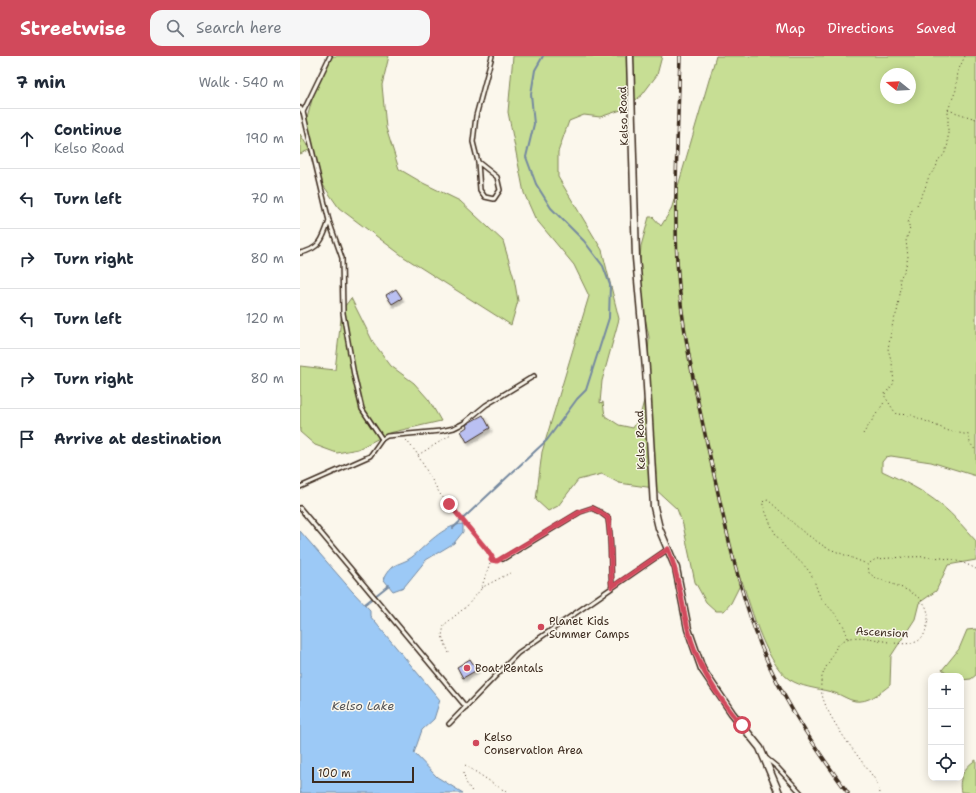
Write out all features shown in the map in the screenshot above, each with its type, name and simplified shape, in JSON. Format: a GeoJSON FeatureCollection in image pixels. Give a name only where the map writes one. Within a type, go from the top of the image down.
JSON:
{"type":"FeatureCollection","features":[{"type":"Feature","properties":{"kind":"street","name":"Kelso Road"},"geometry":{"type":"LineString","coordinates":[[630,56],[636,258],[646,369],[654,507],[659,528],[676,568],[688,629],[702,670],[732,713],[760,748],[779,793]]}},
{"type":"Feature","properties":{"kind":"lane"},"geometry":{"type":"LineString","coordinates":[[303,112],[330,56]]}},
{"type":"Feature","properties":{"kind":"lane"},"geometry":{"type":"LineString","coordinates":[[478,162],[497,177],[500,190],[494,199],[485,197],[480,190],[478,162],[473,142],[476,116],[492,56]]}},
{"type":"Feature","properties":{"kind":"lane"},"geometry":{"type":"LineString","coordinates":[[300,108],[303,112],[329,221],[342,258],[343,313],[354,375],[362,409],[382,439]]}},
{"type":"Feature","properties":{"kind":"lane"},"geometry":{"type":"LineString","coordinates":[[300,253],[316,248],[324,236],[329,221]]}},
{"type":"Feature","properties":{"kind":"lane"},"geometry":{"type":"LineString","coordinates":[[300,487],[370,456],[382,439],[387,436],[441,432],[454,428],[464,423],[486,405],[534,376]]}},
{"type":"Feature","properties":{"kind":"lane"},"geometry":{"type":"LineString","coordinates":[[300,508],[466,707]]}},
{"type":"Feature","properties":{"kind":"lane"},"geometry":{"type":"LineString","coordinates":[[503,559],[580,512],[592,508],[608,518],[611,533],[610,565],[612,587]]}},
{"type":"Feature","properties":{"kind":"lane"},"geometry":{"type":"LineString","coordinates":[[449,724],[518,653],[668,549]]}},
{"type":"Feature","properties":{"kind":"lane"},"geometry":{"type":"LineString","coordinates":[[765,758],[777,767],[801,793]]}},
{"type":"Feature","properties":{"kind":"path"},"geometry":{"type":"LineString","coordinates":[[965,56],[958,70],[956,90],[948,110],[948,144],[944,155],[938,160],[936,168],[928,176],[924,190],[917,205],[912,210],[908,223],[910,228],[906,241],[908,257],[905,270],[900,278],[901,288],[897,312],[893,322],[888,349],[892,363],[894,383],[884,394],[886,400],[896,414],[911,415],[949,432],[969,435],[970,443],[976,451]]}},
{"type":"Feature","properties":{"kind":"path"},"geometry":{"type":"LineString","coordinates":[[948,110],[976,119]]}},
{"type":"Feature","properties":{"kind":"path"},"geometry":{"type":"LineString","coordinates":[[863,434],[886,400]]}},
{"type":"Feature","properties":{"kind":"path"},"geometry":{"type":"LineString","coordinates":[[403,435],[418,456],[440,494],[492,557],[481,589],[467,606],[444,625],[442,636],[449,653]]}},
{"type":"Feature","properties":{"kind":"path"},"geometry":{"type":"LineString","coordinates":[[418,456],[450,435]]}},
{"type":"Feature","properties":{"kind":"path"},"geometry":{"type":"LineString","coordinates":[[848,639],[846,628],[837,614],[820,597],[816,583],[808,569],[784,547],[775,534],[762,502],[768,500],[802,531],[825,547],[868,564],[876,559],[934,557],[950,559],[976,568]]}},
{"type":"Feature","properties":{"kind":"path","name":"Ascension"},"geometry":{"type":"LineString","coordinates":[[868,564],[869,573],[873,576],[918,596],[925,604],[929,615],[924,636],[917,642],[903,643],[863,638],[848,639],[839,643],[822,674],[820,688],[824,702],[832,717],[876,781],[880,793]]}},
{"type":"Feature","properties":{"kind":"path"},"geometry":{"type":"LineString","coordinates":[[481,589],[510,573]]}},
{"type":"Feature","properties":{"kind":"path"},"geometry":{"type":"LineString","coordinates":[[465,765],[508,793]]}},
{"type":"Feature","properties":{"kind":"path"},"geometry":{"type":"LineString","coordinates":[[464,772],[465,781],[473,793]]}},
{"type":"Feature","properties":{"kind":"green space"},"geometry":{"type":"Polygon","coordinates":[[[328,56],[389,56],[382,85],[386,128],[399,169],[423,183],[460,201],[503,241],[514,278],[518,301],[511,325],[404,257],[339,208],[321,182],[309,150],[300,154],[300,134],[309,149],[306,122],[313,96],[328,56]]]}},
{"type":"Feature","properties":{"kind":"green space"},"geometry":{"type":"Polygon","coordinates":[[[513,56],[662,56],[657,75],[642,95],[624,109],[600,117],[584,115],[569,121],[558,152],[558,177],[602,250],[619,319],[602,381],[600,403],[603,402],[605,416],[619,425],[633,428],[640,416],[646,393],[649,337],[638,284],[641,246],[649,217],[653,217],[661,226],[671,210],[716,56],[976,56],[976,476],[931,462],[891,456],[886,457],[882,462],[882,471],[920,490],[950,513],[976,541],[976,560],[948,565],[936,591],[919,603],[915,619],[891,656],[890,685],[878,694],[865,700],[850,700],[835,693],[799,684],[784,675],[768,652],[761,637],[742,581],[731,603],[724,611],[716,611],[706,602],[695,582],[683,525],[677,509],[654,488],[619,483],[602,474],[578,480],[558,506],[548,511],[536,500],[542,452],[589,296],[574,265],[535,218],[524,193],[508,112],[513,56]]]}},
{"type":"Feature","properties":{"kind":"green space"},"geometry":{"type":"Polygon","coordinates":[[[351,298],[373,342],[391,366],[414,383],[429,400],[441,421],[389,433],[358,449],[337,453],[315,445],[300,432],[300,366],[335,370],[342,310],[351,298]]]}},
{"type":"Feature","properties":{"kind":"green space"},"geometry":{"type":"Polygon","coordinates":[[[976,629],[976,675],[971,679],[964,680],[964,673],[946,673],[942,670],[959,649],[967,630],[976,629]]]}},
{"type":"Feature","properties":{"kind":"green space"},"geometry":{"type":"Polygon","coordinates":[[[976,760],[976,793],[961,792],[960,781],[964,781],[964,772],[976,760]]]}},
{"type":"Feature","properties":{"kind":"water"},"geometry":{"type":"Polygon","coordinates":[[[463,524],[463,532],[454,543],[426,560],[404,587],[393,591],[384,580],[385,576],[392,567],[410,559],[442,532],[456,525],[463,524]]]}},
{"type":"Feature","properties":{"kind":"water","name":"Kelso Lake"},"geometry":{"type":"Polygon","coordinates":[[[300,531],[370,610],[370,616],[440,700],[434,719],[422,730],[414,753],[437,777],[463,793],[300,793],[300,531]]]}},
{"type":"Feature","properties":{"kind":"building"},"geometry":{"type":"Polygon","coordinates":[[[396,289],[402,298],[392,304],[386,295],[396,289]]]}},
{"type":"Feature","properties":{"kind":"building"},"geometry":{"type":"Polygon","coordinates":[[[483,415],[490,428],[467,442],[461,431],[467,427],[466,425],[470,422],[483,415]]]}},
{"type":"Feature","properties":{"kind":"building","name":"Boat Rentals"},"geometry":{"type":"Polygon","coordinates":[[[470,659],[477,670],[463,678],[457,667],[470,659]]]}},
{"type":"Feature","properties":{"kind":"waterway"},"geometry":{"type":"LineString","coordinates":[[453,528],[547,440],[577,399],[586,390],[609,318],[610,285],[603,266],[584,241],[551,208],[536,184],[526,157],[534,124],[531,94],[535,70],[543,56]]}},
{"type":"Feature","properties":{"kind":"waterway"},"geometry":{"type":"LineString","coordinates":[[365,604],[389,585]]}},
{"type":"Feature","properties":{"kind":"railway"},"geometry":{"type":"LineString","coordinates":[[680,56],[676,210],[679,285],[689,358],[721,506],[749,614],[769,665],[786,699],[805,731],[848,793]]}},
{"type":"Feature","properties":{"kind":"place","name":"Planet Kids Summer Camps"},"geometry":{"type":"Point","coordinates":[541,627]}},
{"type":"Feature","properties":{"kind":"place","name":"Boat Rentals"},"geometry":{"type":"Point","coordinates":[467,668]}},
{"type":"Feature","properties":{"kind":"place","name":"Kelso Conservation Area"},"geometry":{"type":"Point","coordinates":[476,743]}},
{"type":"Feature","properties":{"kind":"route"},"geometry":{"type":"LineString","coordinates":[[449,504],[488,551],[492,557],[491,560],[497,561],[503,559],[580,512],[592,508],[600,512],[608,518],[611,533],[610,565],[612,587],[668,549],[676,568],[688,629],[702,670],[742,725]]}}]}
